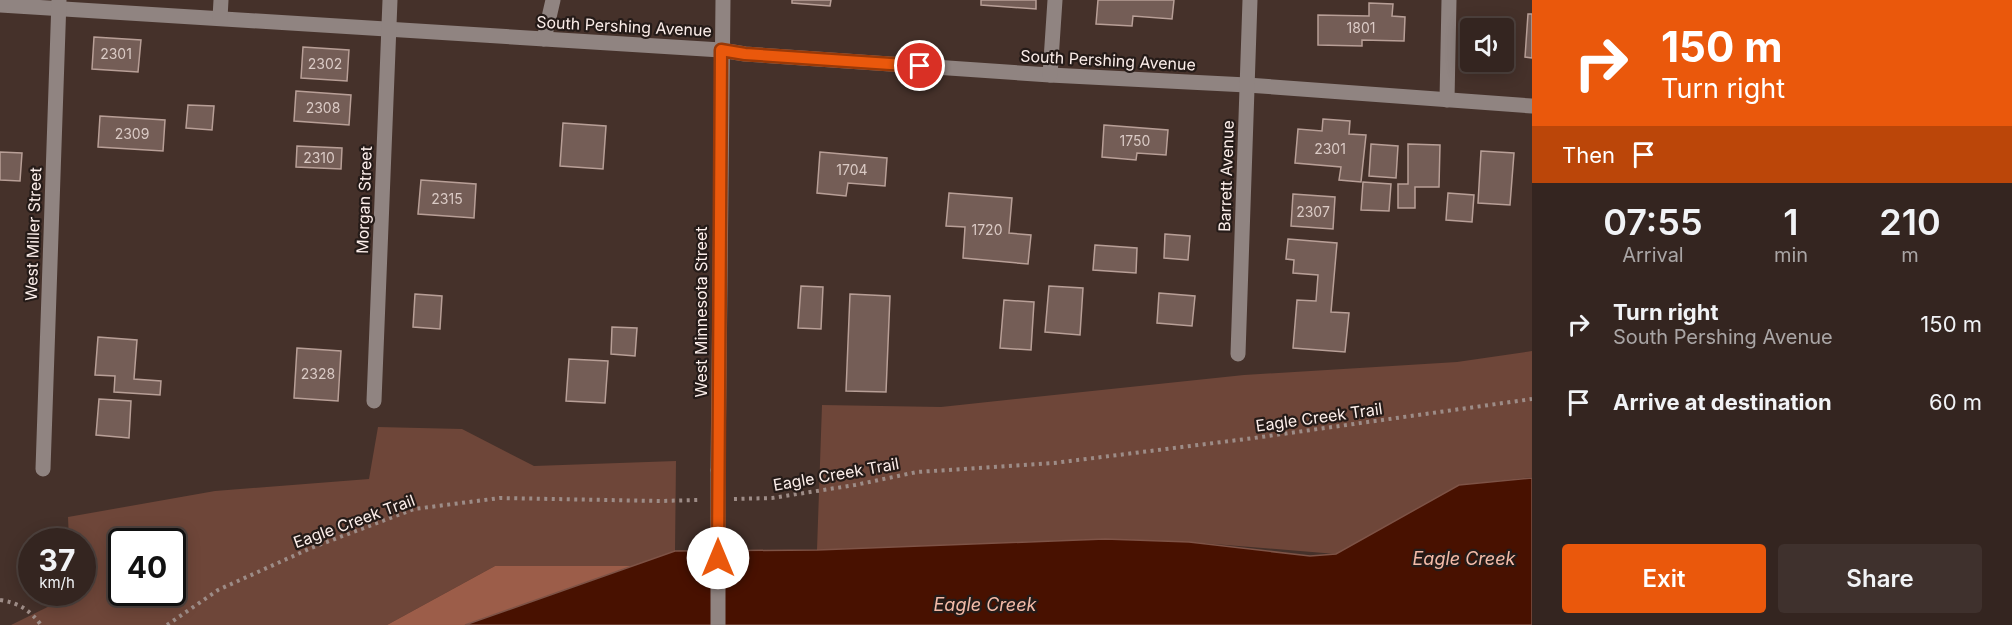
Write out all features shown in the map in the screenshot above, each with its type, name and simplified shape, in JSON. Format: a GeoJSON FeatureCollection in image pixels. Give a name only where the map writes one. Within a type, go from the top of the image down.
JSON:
{"type":"FeatureCollection","features":[{"type":"Feature","properties":{"kind":"street"},"geometry":{"type":"LineString","coordinates":[[220,18],[221,0]]}},
{"type":"Feature","properties":{"kind":"street","name":"Morgan Street"},"geometry":{"type":"LineString","coordinates":[[374,401],[390,0]]}},
{"type":"Feature","properties":{"kind":"street"},"geometry":{"type":"LineString","coordinates":[[544,39],[553,0]]}},
{"type":"Feature","properties":{"kind":"street","name":"West Minnesota Street"},"geometry":{"type":"LineString","coordinates":[[718,625],[723,0]]}},
{"type":"Feature","properties":{"kind":"street"},"geometry":{"type":"LineString","coordinates":[[1050,75],[1054,0]]}},
{"type":"Feature","properties":{"kind":"street","name":"Barrett Avenue"},"geometry":{"type":"LineString","coordinates":[[1238,354],[1250,0]]}},
{"type":"Feature","properties":{"kind":"street"},"geometry":{"type":"LineString","coordinates":[[1447,100],[1449,0]]}},
{"type":"Feature","properties":{"kind":"street","name":"South Pershing Avenue"},"geometry":{"type":"LineString","coordinates":[[0,5],[59,4],[389,30],[721,50],[745,54],[1050,75],[1247,85],[1532,106]]}},
{"type":"Feature","properties":{"kind":"street","name":"West Miller Street"},"geometry":{"type":"LineString","coordinates":[[43,469],[59,4]]}},
{"type":"Feature","properties":{"kind":"path","name":"Eagle Creek Trail"},"geometry":{"type":"LineString","coordinates":[[727,499],[772,498],[855,485],[917,472],[1054,463],[1532,399]]}},
{"type":"Feature","properties":{"kind":"path","name":"Eagle Creek Trail"},"geometry":{"type":"LineString","coordinates":[[167,625],[218,590],[311,548],[414,509],[500,498],[705,500]]}},
{"type":"Feature","properties":{"kind":"path"},"geometry":{"type":"LineString","coordinates":[[0,600],[31,611],[41,625]]}},
{"type":"Feature","properties":{"kind":"shaded area"},"geometry":{"type":"Polygon","coordinates":[[[1532,351],[1532,477],[1459,485],[1336,554],[1189,542],[1077,540],[817,550],[822,405],[941,407],[1244,375],[1457,362],[1532,351]]]}},
{"type":"Feature","properties":{"kind":"shaded area"},"geometry":{"type":"Polygon","coordinates":[[[378,427],[462,429],[534,466],[676,461],[675,551],[633,566],[495,566],[387,625],[11,625],[50,606],[96,606],[96,528],[68,528],[68,517],[215,491],[369,479],[378,427]]]}},
{"type":"Feature","properties":{"kind":"shaded area"},"geometry":{"type":"Polygon","coordinates":[[[495,566],[633,566],[465,625],[387,625],[495,566]]]}},
{"type":"Feature","properties":{"kind":"water","name":"Eagle Creek"},"geometry":{"type":"Polygon","coordinates":[[[1532,478],[1532,625],[465,625],[675,551],[817,550],[1105,539],[1189,542],[1310,556],[1336,554],[1459,485],[1532,478]]]}},
{"type":"Feature","properties":{"kind":"building"},"geometry":{"type":"Polygon","coordinates":[[[792,0],[831,0],[830,6],[792,3],[792,0]]]}},
{"type":"Feature","properties":{"kind":"building"},"geometry":{"type":"Polygon","coordinates":[[[981,0],[1036,0],[1036,9],[981,5],[981,0]]]}},
{"type":"Feature","properties":{"kind":"building"},"geometry":{"type":"Polygon","coordinates":[[[1098,0],[1174,0],[1172,19],[1133,16],[1132,26],[1096,24],[1098,0]]]}},
{"type":"Feature","properties":{"kind":"building"},"geometry":{"type":"Polygon","coordinates":[[[1369,3],[1393,4],[1392,16],[1405,17],[1404,41],[1362,40],[1362,46],[1318,45],[1318,15],[1369,16],[1369,3]]]}},
{"type":"Feature","properties":{"kind":"building"},"geometry":{"type":"Polygon","coordinates":[[[1528,14],[1532,14],[1532,58],[1525,57],[1528,14]]]}},
{"type":"Feature","properties":{"kind":"building"},"geometry":{"type":"Polygon","coordinates":[[[94,37],[141,40],[138,72],[92,69],[94,37]]]}},
{"type":"Feature","properties":{"kind":"building"},"geometry":{"type":"Polygon","coordinates":[[[303,47],[349,50],[347,81],[301,78],[303,47]]]}},
{"type":"Feature","properties":{"kind":"building"},"geometry":{"type":"Polygon","coordinates":[[[296,91],[351,95],[349,125],[294,121],[296,91]]]}},
{"type":"Feature","properties":{"kind":"building"},"geometry":{"type":"Polygon","coordinates":[[[188,105],[214,106],[212,130],[186,128],[188,105]]]}},
{"type":"Feature","properties":{"kind":"building"},"geometry":{"type":"Polygon","coordinates":[[[100,116],[165,120],[163,151],[98,147],[100,116]]]}},
{"type":"Feature","properties":{"kind":"building"},"geometry":{"type":"Polygon","coordinates":[[[1323,119],[1350,121],[1349,134],[1366,135],[1361,182],[1339,180],[1341,167],[1295,163],[1298,129],[1322,131],[1323,119]]]}},
{"type":"Feature","properties":{"kind":"building"},"geometry":{"type":"Polygon","coordinates":[[[563,123],[606,126],[603,169],[560,166],[563,123]]]}},
{"type":"Feature","properties":{"kind":"building"},"geometry":{"type":"Polygon","coordinates":[[[1104,125],[1168,130],[1166,155],[1137,153],[1136,160],[1102,157],[1104,125]]]}},
{"type":"Feature","properties":{"kind":"building"},"geometry":{"type":"Polygon","coordinates":[[[1371,144],[1398,146],[1396,178],[1369,176],[1371,144]]]}},
{"type":"Feature","properties":{"kind":"building"},"geometry":{"type":"Polygon","coordinates":[[[1408,144],[1440,145],[1439,187],[1415,187],[1415,208],[1398,208],[1398,184],[1408,184],[1408,144]]]}},
{"type":"Feature","properties":{"kind":"building"},"geometry":{"type":"Polygon","coordinates":[[[297,146],[342,148],[341,169],[296,167],[297,146]]]}},
{"type":"Feature","properties":{"kind":"building"},"geometry":{"type":"Polygon","coordinates":[[[1481,151],[1514,153],[1510,205],[1478,203],[1481,151]]]}},
{"type":"Feature","properties":{"kind":"building"},"geometry":{"type":"Polygon","coordinates":[[[0,152],[22,153],[20,181],[0,180],[0,152]]]}},
{"type":"Feature","properties":{"kind":"building"},"geometry":{"type":"Polygon","coordinates":[[[820,152],[887,158],[885,186],[848,183],[846,196],[817,193],[820,152]]]}},
{"type":"Feature","properties":{"kind":"building"},"geometry":{"type":"Polygon","coordinates":[[[421,180],[476,184],[474,218],[418,214],[421,180]]]}},
{"type":"Feature","properties":{"kind":"building"},"geometry":{"type":"Polygon","coordinates":[[[1363,182],[1391,184],[1389,211],[1361,210],[1363,182]]]}},
{"type":"Feature","properties":{"kind":"building"},"geometry":{"type":"Polygon","coordinates":[[[949,193],[1012,198],[1009,233],[1031,235],[1028,264],[963,258],[965,227],[946,226],[949,193]]]}},
{"type":"Feature","properties":{"kind":"building"},"geometry":{"type":"Polygon","coordinates":[[[1448,193],[1474,195],[1472,222],[1446,220],[1448,193]]]}},
{"type":"Feature","properties":{"kind":"building"},"geometry":{"type":"Polygon","coordinates":[[[1293,194],[1335,197],[1333,229],[1291,226],[1293,194]]]}},
{"type":"Feature","properties":{"kind":"building"},"geometry":{"type":"Polygon","coordinates":[[[1165,234],[1190,236],[1188,260],[1164,258],[1165,234]]]}},
{"type":"Feature","properties":{"kind":"building"},"geometry":{"type":"Polygon","coordinates":[[[1288,239],[1337,243],[1331,312],[1349,313],[1345,352],[1293,348],[1297,300],[1316,301],[1318,275],[1293,273],[1294,260],[1286,259],[1288,239]]]}},
{"type":"Feature","properties":{"kind":"building"},"geometry":{"type":"Polygon","coordinates":[[[1095,245],[1137,248],[1136,273],[1093,270],[1095,245]]]}},
{"type":"Feature","properties":{"kind":"building"},"geometry":{"type":"Polygon","coordinates":[[[801,286],[823,287],[821,329],[798,328],[801,286]]]}},
{"type":"Feature","properties":{"kind":"building"},"geometry":{"type":"Polygon","coordinates":[[[1049,286],[1083,288],[1080,335],[1045,332],[1049,286]]]}},
{"type":"Feature","properties":{"kind":"building"},"geometry":{"type":"Polygon","coordinates":[[[1159,293],[1195,296],[1192,326],[1157,323],[1159,293]]]}},
{"type":"Feature","properties":{"kind":"building"},"geometry":{"type":"Polygon","coordinates":[[[415,294],[442,296],[440,329],[413,327],[415,294]]]}},
{"type":"Feature","properties":{"kind":"building"},"geometry":{"type":"Polygon","coordinates":[[[850,294],[890,296],[886,392],[846,391],[850,294]]]}},
{"type":"Feature","properties":{"kind":"building"},"geometry":{"type":"Polygon","coordinates":[[[1004,300],[1034,302],[1031,350],[1000,348],[1004,300]]]}},
{"type":"Feature","properties":{"kind":"building"},"geometry":{"type":"Polygon","coordinates":[[[612,327],[637,328],[635,356],[611,354],[612,327]]]}},
{"type":"Feature","properties":{"kind":"building"},"geometry":{"type":"Polygon","coordinates":[[[98,337],[137,340],[134,379],[161,381],[160,395],[114,392],[115,376],[95,375],[98,337]]]}},
{"type":"Feature","properties":{"kind":"building"},"geometry":{"type":"Polygon","coordinates":[[[297,348],[341,351],[338,401],[294,398],[297,348]]]}},
{"type":"Feature","properties":{"kind":"building"},"geometry":{"type":"Polygon","coordinates":[[[569,359],[608,361],[605,403],[566,401],[569,359]]]}},
{"type":"Feature","properties":{"kind":"building"},"geometry":{"type":"Polygon","coordinates":[[[99,399],[131,401],[129,438],[96,435],[99,399]]]}},
{"type":"Feature","properties":{"kind":"route"},"geometry":{"type":"LineString","coordinates":[[718,558],[721,50],[745,54],[920,66]]}}]}
